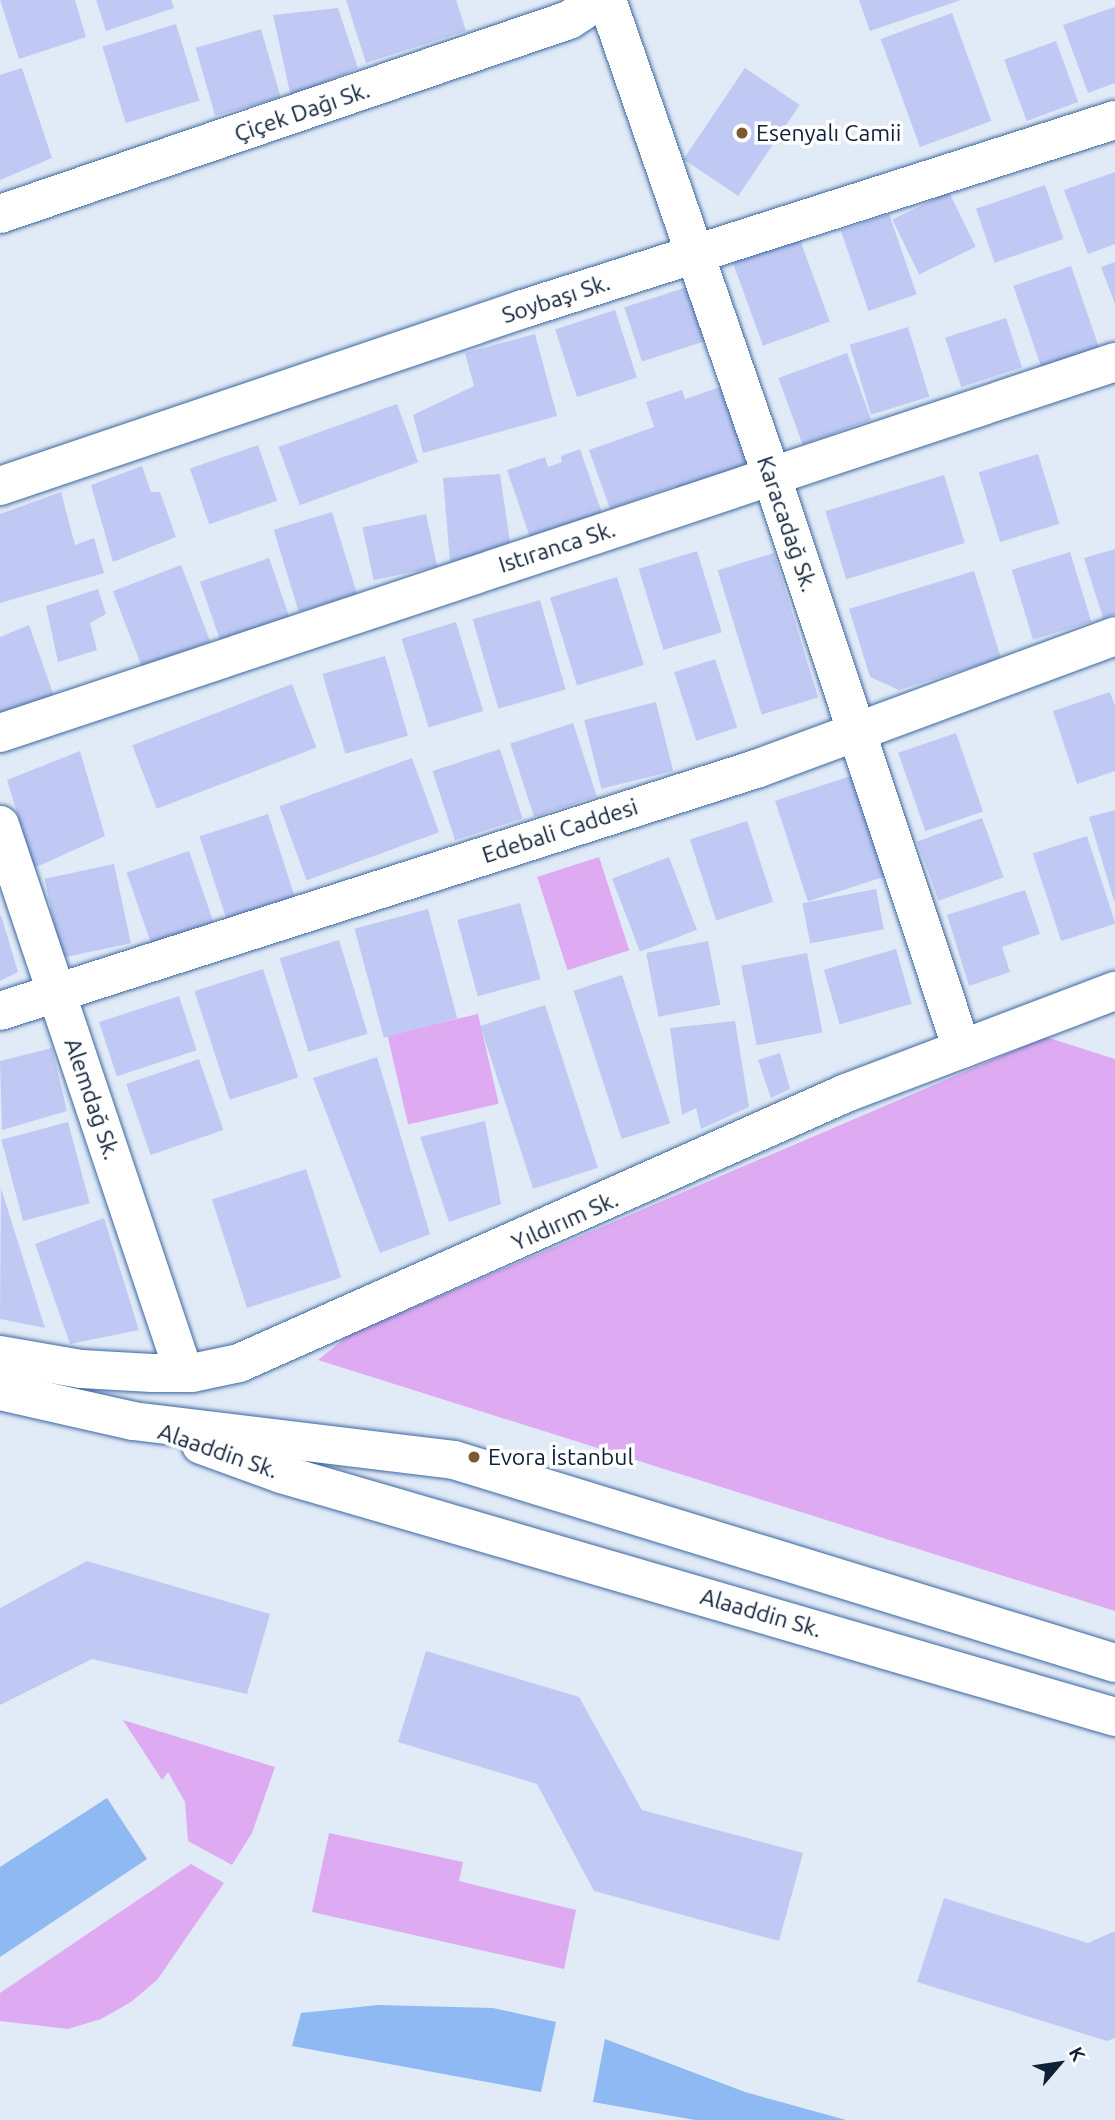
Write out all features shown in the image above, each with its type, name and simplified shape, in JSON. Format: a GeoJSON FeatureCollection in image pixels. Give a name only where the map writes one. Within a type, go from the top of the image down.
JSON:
{"type":"FeatureCollection","features":[{"type":"Feature","properties":{"kind":"street","name":"Çiçek Dağı Sk."},"geometry":{"type":"LineString","coordinates":[[0,214],[569,20],[600,0]]}},
{"type":"Feature","properties":{"kind":"street","name":"Karacadağ Sk."},"geometry":{"type":"LineString","coordinates":[[607,0],[772,477],[962,1049]]}},
{"type":"Feature","properties":{"kind":"street","name":"Soybaşı Sk."},"geometry":{"type":"LineString","coordinates":[[0,486],[694,255],[1115,120]]}},
{"type":"Feature","properties":{"kind":"street","name":"Istıranca Sk."},"geometry":{"type":"LineString","coordinates":[[0,733],[1115,362]]}},
{"type":"Feature","properties":{"kind":"street","name":"Edebali Caddesi"},"geometry":{"type":"LineString","coordinates":[[0,1011],[756,769],[1115,636]]}},
{"type":"Feature","properties":{"kind":"street","name":"Alemdağ Sk."},"geometry":{"type":"LineString","coordinates":[[0,825],[184,1373]]}},
{"type":"Feature","properties":{"kind":"street","name":"Yıldırım Sk."},"geometry":{"type":"LineString","coordinates":[[1,1382],[81,1369],[184,1373],[239,1363],[846,1093],[1115,992]]}},
{"type":"Feature","properties":{"kind":"street","name":"Yıldırım Sk."},"geometry":{"type":"LineString","coordinates":[[1,1382],[133,1421]]}},
{"type":"Feature","properties":{"kind":"street","name":"Alaaddin Sk."},"geometry":{"type":"LineString","coordinates":[[133,1421],[454,1460],[1115,1663]]}},
{"type":"Feature","properties":{"kind":"street","name":"Alaaddin Sk."},"geometry":{"type":"LineString","coordinates":[[133,1421],[281,1474],[1115,1717]]}},
{"type":"Feature","properties":{"kind":"shaded area"},"geometry":{"type":"Polygon","coordinates":[[[599,857],[629,950],[567,970],[537,877],[599,857]]]}},
{"type":"Feature","properties":{"kind":"shaded area"},"geometry":{"type":"Polygon","coordinates":[[[478,1014],[499,1104],[408,1125],[387,1035],[478,1014]]]}},
{"type":"Feature","properties":{"kind":"shaded area"},"geometry":{"type":"Polygon","coordinates":[[[1046,1037],[1115,1059],[1115,1611],[318,1360],[349,1335],[1046,1037]]]}},
{"type":"Feature","properties":{"kind":"shaded area"},"geometry":{"type":"Polygon","coordinates":[[[123,1720],[275,1767],[252,1833],[232,1865],[188,1841],[185,1802],[168,1772],[162,1780],[123,1720]]]}},
{"type":"Feature","properties":{"kind":"shaded area"},"geometry":{"type":"Polygon","coordinates":[[[329,1833],[463,1862],[459,1881],[576,1910],[564,1969],[312,1912],[329,1833]]]}},
{"type":"Feature","properties":{"kind":"shaded area"},"geometry":{"type":"Polygon","coordinates":[[[191,1864],[224,1883],[157,1980],[131,2002],[101,2019],[68,2029],[0,2021],[0,1993],[191,1864]]]}},
{"type":"Feature","properties":{"kind":"water"},"geometry":{"type":"Polygon","coordinates":[[[107,1798],[147,1859],[0,1957],[0,1867],[107,1798]]]}},
{"type":"Feature","properties":{"kind":"water"},"geometry":{"type":"Polygon","coordinates":[[[378,2005],[493,2008],[556,2022],[541,2092],[292,2046],[301,2013],[378,2005]]]}},
{"type":"Feature","properties":{"kind":"water"},"geometry":{"type":"Polygon","coordinates":[[[605,2039],[745,2092],[846,2120],[695,2120],[593,2102],[605,2039]]]}},
{"type":"Feature","properties":{"kind":"building"},"geometry":{"type":"Polygon","coordinates":[[[0,0],[75,0],[86,37],[19,59],[0,0]]]}},
{"type":"Feature","properties":{"kind":"building"},"geometry":{"type":"Polygon","coordinates":[[[96,0],[171,0],[174,8],[106,31],[96,0]]]}},
{"type":"Feature","properties":{"kind":"building"},"geometry":{"type":"Polygon","coordinates":[[[346,0],[456,0],[466,31],[366,63],[346,0]]]}},
{"type":"Feature","properties":{"kind":"building"},"geometry":{"type":"Polygon","coordinates":[[[859,0],[961,0],[870,31],[859,0]]]}},
{"type":"Feature","properties":{"kind":"building"},"geometry":{"type":"Polygon","coordinates":[[[1115,7],[1115,83],[1088,93],[1063,25],[1115,7]]]}},
{"type":"Feature","properties":{"kind":"building"},"geometry":{"type":"Polygon","coordinates":[[[338,8],[358,68],[291,97],[273,15],[338,8]]]}},
{"type":"Feature","properties":{"kind":"building"},"geometry":{"type":"Polygon","coordinates":[[[952,13],[991,121],[920,147],[881,39],[952,13]]]}},
{"type":"Feature","properties":{"kind":"building"},"geometry":{"type":"Polygon","coordinates":[[[176,24],[199,101],[126,123],[102,47],[176,24]]]}},
{"type":"Feature","properties":{"kind":"building"},"geometry":{"type":"Polygon","coordinates":[[[261,29],[281,97],[215,116],[196,48],[261,29]]]}},
{"type":"Feature","properties":{"kind":"building"},"geometry":{"type":"Polygon","coordinates":[[[1056,41],[1078,102],[1027,121],[1004,60],[1056,41]]]}},
{"type":"Feature","properties":{"kind":"building"},"geometry":{"type":"Polygon","coordinates":[[[22,68],[52,158],[0,180],[0,75],[22,68]]]}},
{"type":"Feature","properties":{"kind":"building","name":"Esenyalı Camii"},"geometry":{"type":"Polygon","coordinates":[[[745,68],[800,105],[738,196],[683,159],[745,68]]]}},
{"type":"Feature","properties":{"kind":"building"},"geometry":{"type":"Polygon","coordinates":[[[1115,172],[1115,244],[1088,254],[1064,190],[1115,172]]]}},
{"type":"Feature","properties":{"kind":"building"},"geometry":{"type":"Polygon","coordinates":[[[1045,185],[1064,239],[995,263],[976,209],[1045,185]]]}},
{"type":"Feature","properties":{"kind":"building"},"geometry":{"type":"Polygon","coordinates":[[[949,192],[976,247],[919,274],[892,220],[949,192]]]}},
{"type":"Feature","properties":{"kind":"building"},"geometry":{"type":"Polygon","coordinates":[[[889,214],[917,294],[868,311],[841,231],[889,214]]]}},
{"type":"Feature","properties":{"kind":"building"},"geometry":{"type":"Polygon","coordinates":[[[799,237],[830,322],[763,346],[732,261],[799,237]]]}},
{"type":"Feature","properties":{"kind":"building"},"geometry":{"type":"Polygon","coordinates":[[[1115,262],[1115,304],[1101,267],[1115,262]]]}},
{"type":"Feature","properties":{"kind":"building"},"geometry":{"type":"Polygon","coordinates":[[[1071,266],[1100,349],[1042,369],[1013,286],[1071,266]]]}},
{"type":"Feature","properties":{"kind":"building"},"geometry":{"type":"Polygon","coordinates":[[[690,286],[708,340],[642,362],[624,307],[690,286]]]}},
{"type":"Feature","properties":{"kind":"building"},"geometry":{"type":"Polygon","coordinates":[[[615,310],[637,378],[577,397],[555,329],[615,310]]]}},
{"type":"Feature","properties":{"kind":"building"},"geometry":{"type":"Polygon","coordinates":[[[1006,318],[1022,367],[961,387],[945,338],[1006,318]]]}},
{"type":"Feature","properties":{"kind":"building"},"geometry":{"type":"Polygon","coordinates":[[[908,327],[929,397],[871,415],[850,345],[908,327]]]}},
{"type":"Feature","properties":{"kind":"building"},"geometry":{"type":"Polygon","coordinates":[[[535,334],[557,416],[423,453],[413,415],[474,386],[465,353],[535,334]]]}},
{"type":"Feature","properties":{"kind":"building"},"geometry":{"type":"Polygon","coordinates":[[[847,353],[871,420],[803,445],[778,378],[847,353]]]}},
{"type":"Feature","properties":{"kind":"building"},"geometry":{"type":"Polygon","coordinates":[[[723,386],[751,469],[677,495],[675,486],[610,509],[589,450],[654,427],[646,402],[682,390],[685,399],[723,386]]]}},
{"type":"Feature","properties":{"kind":"building"},"geometry":{"type":"Polygon","coordinates":[[[397,404],[418,462],[300,505],[279,447],[397,404]]]}},
{"type":"Feature","properties":{"kind":"building"},"geometry":{"type":"Polygon","coordinates":[[[258,445],[277,501],[209,524],[190,468],[258,445]]]}},
{"type":"Feature","properties":{"kind":"building"},"geometry":{"type":"Polygon","coordinates":[[[580,449],[604,519],[532,543],[507,470],[545,457],[548,467],[562,462],[561,456],[580,449]]]}},
{"type":"Feature","properties":{"kind":"building"},"geometry":{"type":"Polygon","coordinates":[[[1038,454],[1059,524],[1000,542],[979,472],[1038,454]]]}},
{"type":"Feature","properties":{"kind":"building"},"geometry":{"type":"Polygon","coordinates":[[[142,466],[151,492],[160,492],[176,537],[113,562],[91,485],[142,466]]]}},
{"type":"Feature","properties":{"kind":"building"},"geometry":{"type":"Polygon","coordinates":[[[500,474],[511,549],[450,562],[443,478],[500,474]]]}},
{"type":"Feature","properties":{"kind":"building"},"geometry":{"type":"Polygon","coordinates":[[[944,475],[965,543],[846,579],[825,511],[944,475]]]}},
{"type":"Feature","properties":{"kind":"building"},"geometry":{"type":"Polygon","coordinates":[[[61,492],[75,545],[94,538],[104,573],[0,603],[0,514],[61,492]]]}},
{"type":"Feature","properties":{"kind":"building"},"geometry":{"type":"Polygon","coordinates":[[[332,512],[357,594],[299,612],[274,530],[332,512]]]}},
{"type":"Feature","properties":{"kind":"building"},"geometry":{"type":"Polygon","coordinates":[[[426,514],[437,567],[374,580],[362,528],[426,514]]]}},
{"type":"Feature","properties":{"kind":"building"},"geometry":{"type":"Polygon","coordinates":[[[1115,549],[1115,614],[1103,618],[1084,558],[1115,549]]]}},
{"type":"Feature","properties":{"kind":"building"},"geometry":{"type":"Polygon","coordinates":[[[697,551],[722,632],[664,650],[639,569],[697,551]]]}},
{"type":"Feature","properties":{"kind":"building"},"geometry":{"type":"Polygon","coordinates":[[[1070,552],[1091,622],[1033,640],[1012,570],[1070,552]]]}},
{"type":"Feature","properties":{"kind":"building"},"geometry":{"type":"Polygon","coordinates":[[[774,553],[818,697],[762,715],[718,570],[774,553]]]}},
{"type":"Feature","properties":{"kind":"building"},"geometry":{"type":"Polygon","coordinates":[[[269,558],[289,617],[220,640],[200,582],[269,558]]]}},
{"type":"Feature","properties":{"kind":"building"},"geometry":{"type":"Polygon","coordinates":[[[181,565],[210,642],[142,668],[113,591],[181,565]]]}},
{"type":"Feature","properties":{"kind":"building"},"geometry":{"type":"Polygon","coordinates":[[[974,571],[1001,658],[899,690],[870,677],[849,609],[974,571]]]}},
{"type":"Feature","properties":{"kind":"building"},"geometry":{"type":"Polygon","coordinates":[[[617,577],[644,665],[577,685],[550,597],[617,577]]]}},
{"type":"Feature","properties":{"kind":"building"},"geometry":{"type":"Polygon","coordinates":[[[98,589],[106,614],[90,623],[97,650],[58,662],[46,606],[98,589]]]}},
{"type":"Feature","properties":{"kind":"building"},"geometry":{"type":"Polygon","coordinates":[[[540,600],[566,689],[498,709],[473,619],[540,600]]]}},
{"type":"Feature","properties":{"kind":"building"},"geometry":{"type":"Polygon","coordinates":[[[456,622],[483,711],[429,728],[401,639],[456,622]]]}},
{"type":"Feature","properties":{"kind":"building"},"geometry":{"type":"Polygon","coordinates":[[[29,625],[56,702],[0,719],[0,637],[29,625]]]}},
{"type":"Feature","properties":{"kind":"building"},"geometry":{"type":"Polygon","coordinates":[[[385,656],[408,736],[345,754],[323,674],[385,656]]]}},
{"type":"Feature","properties":{"kind":"building"},"geometry":{"type":"Polygon","coordinates":[[[715,659],[737,727],[696,741],[674,672],[715,659]]]}},
{"type":"Feature","properties":{"kind":"building"},"geometry":{"type":"Polygon","coordinates":[[[292,684],[316,747],[157,809],[132,745],[292,684]]]}},
{"type":"Feature","properties":{"kind":"building"},"geometry":{"type":"Polygon","coordinates":[[[1110,692],[1115,706],[1115,771],[1077,784],[1053,711],[1110,692]]]}},
{"type":"Feature","properties":{"kind":"building"},"geometry":{"type":"Polygon","coordinates":[[[656,702],[673,771],[601,789],[584,720],[656,702]]]}},
{"type":"Feature","properties":{"kind":"building"},"geometry":{"type":"Polygon","coordinates":[[[573,723],[597,796],[534,817],[510,743],[573,723]]]}},
{"type":"Feature","properties":{"kind":"building"},"geometry":{"type":"Polygon","coordinates":[[[956,733],[983,811],[925,831],[898,753],[956,733]]]}},
{"type":"Feature","properties":{"kind":"building"},"geometry":{"type":"Polygon","coordinates":[[[500,749],[523,818],[455,840],[432,771],[500,749]]]}},
{"type":"Feature","properties":{"kind":"building"},"geometry":{"type":"Polygon","coordinates":[[[80,751],[105,836],[34,868],[7,780],[80,751]]]}},
{"type":"Feature","properties":{"kind":"building"},"geometry":{"type":"Polygon","coordinates":[[[412,758],[439,832],[307,880],[280,806],[412,758]]]}},
{"type":"Feature","properties":{"kind":"building"},"geometry":{"type":"Polygon","coordinates":[[[854,775],[887,876],[808,901],[775,801],[854,775]]]}},
{"type":"Feature","properties":{"kind":"building"},"geometry":{"type":"Polygon","coordinates":[[[1115,810],[1115,901],[1114,901],[1089,817],[1115,810]]]}},
{"type":"Feature","properties":{"kind":"building"},"geometry":{"type":"Polygon","coordinates":[[[268,814],[296,899],[227,921],[200,836],[268,814]]]}},
{"type":"Feature","properties":{"kind":"building"},"geometry":{"type":"Polygon","coordinates":[[[982,818],[1004,877],[939,901],[917,842],[982,818]]]}},
{"type":"Feature","properties":{"kind":"building"},"geometry":{"type":"Polygon","coordinates":[[[747,821],[773,902],[716,920],[690,840],[747,821]]]}},
{"type":"Feature","properties":{"kind":"building"},"geometry":{"type":"Polygon","coordinates":[[[1087,836],[1115,924],[1061,941],[1033,854],[1087,836]]]}},
{"type":"Feature","properties":{"kind":"building"},"geometry":{"type":"Polygon","coordinates":[[[189,851],[214,925],[152,946],[127,872],[189,851]]]}},
{"type":"Feature","properties":{"kind":"building"},"geometry":{"type":"Polygon","coordinates":[[[669,857],[697,930],[640,952],[612,879],[669,857]]]}},
{"type":"Feature","properties":{"kind":"building"},"geometry":{"type":"Polygon","coordinates":[[[114,864],[131,943],[61,958],[45,879],[114,864]]]}},
{"type":"Feature","properties":{"kind":"building"},"geometry":{"type":"Polygon","coordinates":[[[876,889],[884,929],[810,944],[802,903],[876,889]]]}},
{"type":"Feature","properties":{"kind":"building"},"geometry":{"type":"Polygon","coordinates":[[[1025,890],[1040,934],[1002,947],[1010,972],[969,986],[947,915],[1025,890]]]}},
{"type":"Feature","properties":{"kind":"building"},"geometry":{"type":"Polygon","coordinates":[[[520,903],[540,979],[478,996],[457,920],[520,903]]]}},
{"type":"Feature","properties":{"kind":"building"},"geometry":{"type":"Polygon","coordinates":[[[428,909],[457,1018],[384,1038],[355,929],[428,909]]]}},
{"type":"Feature","properties":{"kind":"building"},"geometry":{"type":"Polygon","coordinates":[[[0,916],[18,972],[0,981],[0,916]]]}},
{"type":"Feature","properties":{"kind":"building"},"geometry":{"type":"Polygon","coordinates":[[[339,940],[368,1034],[308,1052],[280,958],[339,940]]]}},
{"type":"Feature","properties":{"kind":"building"},"geometry":{"type":"Polygon","coordinates":[[[708,941],[720,1005],[659,1017],[646,953],[708,941]]]}},
{"type":"Feature","properties":{"kind":"building"},"geometry":{"type":"Polygon","coordinates":[[[896,949],[912,1004],[840,1024],[824,970],[896,949]]]}},
{"type":"Feature","properties":{"kind":"building"},"geometry":{"type":"Polygon","coordinates":[[[807,953],[822,1033],[757,1045],[741,966],[807,953]]]}},
{"type":"Feature","properties":{"kind":"building"},"geometry":{"type":"Polygon","coordinates":[[[263,969],[298,1077],[230,1100],[195,991],[263,969]]]}},
{"type":"Feature","properties":{"kind":"building"},"geometry":{"type":"Polygon","coordinates":[[[622,975],[670,1123],[622,1139],[573,991],[622,975]]]}},
{"type":"Feature","properties":{"kind":"building"},"geometry":{"type":"Polygon","coordinates":[[[179,996],[197,1050],[117,1076],[99,1022],[179,996]]]}},
{"type":"Feature","properties":{"kind":"building"},"geometry":{"type":"Polygon","coordinates":[[[545,1005],[598,1168],[533,1189],[480,1026],[545,1005]]]}},
{"type":"Feature","properties":{"kind":"building"},"geometry":{"type":"Polygon","coordinates":[[[735,1021],[749,1107],[701,1129],[696,1108],[682,1115],[670,1028],[735,1021]]]}},
{"type":"Feature","properties":{"kind":"building"},"geometry":{"type":"Polygon","coordinates":[[[52,1048],[67,1111],[2,1130],[0,1061],[52,1048]]]}},
{"type":"Feature","properties":{"kind":"building"},"geometry":{"type":"Polygon","coordinates":[[[780,1053],[790,1089],[771,1098],[758,1060],[780,1053]]]}},
{"type":"Feature","properties":{"kind":"building"},"geometry":{"type":"Polygon","coordinates":[[[377,1057],[430,1234],[380,1253],[313,1078],[377,1057]]]}},
{"type":"Feature","properties":{"kind":"building"},"geometry":{"type":"Polygon","coordinates":[[[199,1059],[223,1130],[151,1155],[126,1084],[199,1059]]]}},
{"type":"Feature","properties":{"kind":"building"},"geometry":{"type":"Polygon","coordinates":[[[485,1121],[501,1204],[449,1222],[420,1137],[485,1121]]]}},
{"type":"Feature","properties":{"kind":"building"},"geometry":{"type":"Polygon","coordinates":[[[68,1122],[90,1203],[23,1221],[1,1140],[68,1122]]]}},
{"type":"Feature","properties":{"kind":"building"},"geometry":{"type":"Polygon","coordinates":[[[306,1169],[341,1277],[247,1308],[212,1200],[306,1169]]]}},
{"type":"Feature","properties":{"kind":"building"},"geometry":{"type":"Polygon","coordinates":[[[1,1188],[45,1328],[0,1319],[1,1188]]]}},
{"type":"Feature","properties":{"kind":"building"},"geometry":{"type":"Polygon","coordinates":[[[104,1218],[139,1330],[70,1344],[35,1244],[104,1218]]]}},
{"type":"Feature","properties":{"kind":"building"},"geometry":{"type":"Polygon","coordinates":[[[87,1561],[270,1614],[247,1694],[92,1659],[0,1705],[0,1608],[87,1561]]]}},
{"type":"Feature","properties":{"kind":"building"},"geometry":{"type":"Polygon","coordinates":[[[426,1651],[579,1697],[642,1810],[803,1853],[779,1941],[594,1891],[537,1784],[398,1742],[426,1651]]]}},
{"type":"Feature","properties":{"kind":"building"},"geometry":{"type":"Polygon","coordinates":[[[944,1898],[1088,1943],[1115,1931],[1115,2038],[1107,2041],[917,1982],[944,1898]]]}},
{"type":"Feature","properties":{"kind":"place","name":"Esenyalı Camii"},"geometry":{"type":"Point","coordinates":[742,133]}},
{"type":"Feature","properties":{"kind":"place","name":"Evora İstanbul"},"geometry":{"type":"Point","coordinates":[474,1457]}}]}
